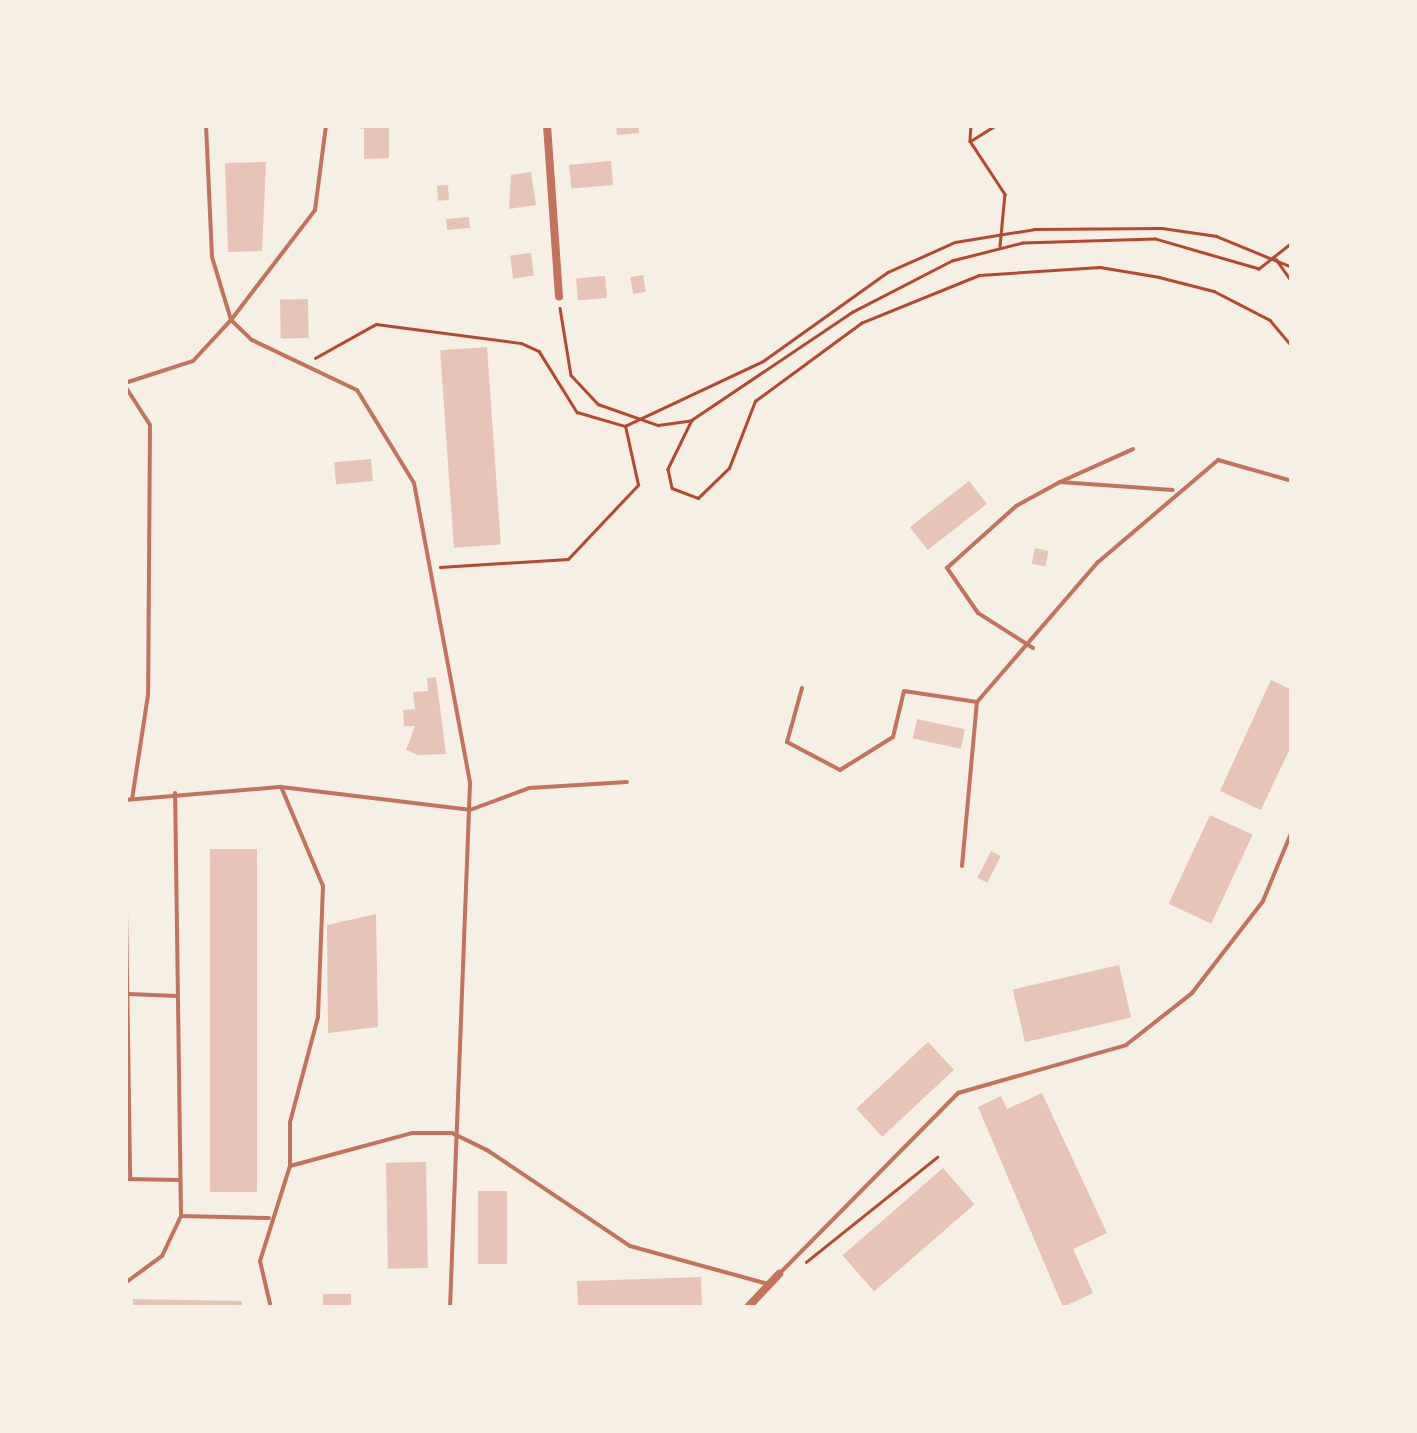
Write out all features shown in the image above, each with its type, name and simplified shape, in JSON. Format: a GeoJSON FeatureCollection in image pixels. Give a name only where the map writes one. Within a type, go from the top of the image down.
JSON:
{"type":"FeatureCollection","features":[{"type":"Feature","properties":{"kind":"street"},"geometry":{"type":"LineString","coordinates":[[547,125],[559,297]]}},
{"type":"Feature","properties":{"kind":"street"},"geometry":{"type":"LineString","coordinates":[[746,1308],[779,1274]]}},
{"type":"Feature","properties":{"kind":"lane"},"geometry":{"type":"LineString","coordinates":[[206,125],[212,258],[231,320],[252,340],[311,363],[357,390],[381,420],[414,484],[465,720],[470,810],[452,1133],[450,1308]]}},
{"type":"Feature","properties":{"kind":"lane"},"geometry":{"type":"LineString","coordinates":[[326,125],[315,210],[231,320],[192,361],[125,384],[150,425],[148,696],[128,800],[281,787],[470,810],[529,788],[626,782]]}},
{"type":"Feature","properties":{"kind":"lane"},"geometry":{"type":"LineString","coordinates":[[1033,648],[978,613],[946,568],[1016,506],[1133,449]]}},
{"type":"Feature","properties":{"kind":"lane"},"geometry":{"type":"LineString","coordinates":[[962,866],[978,702],[1033,648],[1098,563],[1173,490],[1218,460],[1292,481]]}},
{"type":"Feature","properties":{"kind":"lane"},"geometry":{"type":"LineString","coordinates":[[1060,482],[1173,490]]}},
{"type":"Feature","properties":{"kind":"lane"},"geometry":{"type":"LineString","coordinates":[[802,688],[787,742],[840,770],[893,737],[904,690],[978,702]]}},
{"type":"Feature","properties":{"kind":"lane"},"geometry":{"type":"LineString","coordinates":[[271,1308],[260,1261],[269,1218],[290,1166],[290,1122],[318,1018],[323,886],[281,787]]}},
{"type":"Feature","properties":{"kind":"lane"},"geometry":{"type":"LineString","coordinates":[[125,1283],[162,1256],[181,1216],[175,794]]}},
{"type":"Feature","properties":{"kind":"lane"},"geometry":{"type":"LineString","coordinates":[[779,1274],[958,1093],[1126,1046],[1192,993],[1263,901],[1292,831]]}},
{"type":"Feature","properties":{"kind":"lane"},"geometry":{"type":"LineString","coordinates":[[125,850],[127,1179],[180,1180]]}},
{"type":"Feature","properties":{"kind":"lane"},"geometry":{"type":"LineString","coordinates":[[128,994],[178,996]]}},
{"type":"Feature","properties":{"kind":"lane"},"geometry":{"type":"LineString","coordinates":[[290,1166],[374,1137],[452,1133],[630,1246],[768,1284]]}},
{"type":"Feature","properties":{"kind":"lane"},"geometry":{"type":"LineString","coordinates":[[181,1216],[269,1218]]}},
{"type":"Feature","properties":{"kind":"path"},"geometry":{"type":"LineString","coordinates":[[970,125],[970,141],[1006,194],[1000,246]]}},
{"type":"Feature","properties":{"kind":"path"},"geometry":{"type":"LineString","coordinates":[[970,141],[996,125]]}},
{"type":"Feature","properties":{"kind":"path"},"geometry":{"type":"LineString","coordinates":[[559,297],[571,375],[598,404],[649,421],[763,361],[888,272],[1002,232],[1162,228],[1275,258],[1292,267]]}},
{"type":"Feature","properties":{"kind":"path"},"geometry":{"type":"LineString","coordinates":[[1292,242],[1260,269],[1154,238],[1000,246],[883,294],[692,420],[668,469],[672,488],[698,498],[729,468],[755,401],[861,323],[979,274],[1036,266],[1100,267],[1214,290],[1270,320],[1292,346]]}},
{"type":"Feature","properties":{"kind":"path"},"geometry":{"type":"LineString","coordinates":[[1275,258],[1292,282]]}},
{"type":"Feature","properties":{"kind":"path"},"geometry":{"type":"LineString","coordinates":[[311,363],[376,324],[521,342],[540,352],[577,412],[625,426],[692,420]]}},
{"type":"Feature","properties":{"kind":"path"},"geometry":{"type":"LineString","coordinates":[[432,567],[551,564],[586,546],[638,484],[625,426]]}},
{"type":"Feature","properties":{"kind":"path"},"geometry":{"type":"LineString","coordinates":[[797,1265],[820,1257],[937,1157]]}},
{"type":"Feature","properties":{"kind":"building"},"geometry":{"type":"Polygon","coordinates":[[[341,125],[389,125],[389,158],[364,159],[364,129],[341,125]]]}},
{"type":"Feature","properties":{"kind":"building"},"geometry":{"type":"Polygon","coordinates":[[[616,125],[638,125],[639,133],[617,135],[616,125]]]}},
{"type":"Feature","properties":{"kind":"building"},"geometry":{"type":"Polygon","coordinates":[[[611,161],[613,185],[571,189],[569,165],[611,161]]]}},
{"type":"Feature","properties":{"kind":"building"},"geometry":{"type":"Polygon","coordinates":[[[266,162],[262,251],[228,252],[225,163],[266,162]]]}},
{"type":"Feature","properties":{"kind":"building"},"geometry":{"type":"Polygon","coordinates":[[[531,172],[536,205],[509,209],[511,175],[531,172]]]}},
{"type":"Feature","properties":{"kind":"building"},"geometry":{"type":"Polygon","coordinates":[[[448,185],[449,200],[438,201],[437,186],[448,185]]]}},
{"type":"Feature","properties":{"kind":"building"},"geometry":{"type":"Polygon","coordinates":[[[469,217],[470,228],[447,230],[446,219],[469,217]]]}},
{"type":"Feature","properties":{"kind":"building"},"geometry":{"type":"Polygon","coordinates":[[[531,253],[534,276],[513,278],[510,256],[531,253]]]}},
{"type":"Feature","properties":{"kind":"building"},"geometry":{"type":"Polygon","coordinates":[[[643,275],[646,292],[633,294],[630,277],[643,275]]]}},
{"type":"Feature","properties":{"kind":"building"},"geometry":{"type":"Polygon","coordinates":[[[605,276],[607,298],[578,300],[576,279],[605,276]]]}},
{"type":"Feature","properties":{"kind":"building"},"geometry":{"type":"Polygon","coordinates":[[[280,299],[308,299],[309,338],[281,338],[280,299]]]}},
{"type":"Feature","properties":{"kind":"building"},"geometry":{"type":"Polygon","coordinates":[[[487,347],[501,545],[454,548],[440,350],[487,347]]]}},
{"type":"Feature","properties":{"kind":"building"},"geometry":{"type":"Polygon","coordinates":[[[371,459],[373,481],[336,484],[334,462],[371,459]]]}},
{"type":"Feature","properties":{"kind":"building"},"geometry":{"type":"Polygon","coordinates":[[[969,481],[987,504],[928,550],[910,527],[969,481]]]}},
{"type":"Feature","properties":{"kind":"building"},"geometry":{"type":"Polygon","coordinates":[[[1035,548],[1049,551],[1045,567],[1032,564],[1035,548]]]}},
{"type":"Feature","properties":{"kind":"building"},"geometry":{"type":"Polygon","coordinates":[[[436,677],[446,754],[418,755],[406,750],[415,726],[404,726],[403,710],[415,709],[413,692],[428,691],[427,678],[436,677]]]}},
{"type":"Feature","properties":{"kind":"building"},"geometry":{"type":"Polygon","coordinates":[[[1271,680],[1292,690],[1292,744],[1261,810],[1220,791],[1271,680]]]}},
{"type":"Feature","properties":{"kind":"building"},"geometry":{"type":"Polygon","coordinates":[[[917,719],[965,729],[961,749],[913,739],[917,719]]]}},
{"type":"Feature","properties":{"kind":"building"},"geometry":{"type":"Polygon","coordinates":[[[1210,815],[1253,835],[1211,924],[1169,904],[1210,815]]]}},
{"type":"Feature","properties":{"kind":"building"},"geometry":{"type":"Polygon","coordinates":[[[210,849],[257,849],[257,1192],[210,1192],[210,849]]]}},
{"type":"Feature","properties":{"kind":"building"},"geometry":{"type":"Polygon","coordinates":[[[991,851],[1001,856],[987,883],[977,878],[991,851]]]}},
{"type":"Feature","properties":{"kind":"building"},"geometry":{"type":"Polygon","coordinates":[[[376,914],[378,1027],[328,1033],[327,925],[376,914]]]}},
{"type":"Feature","properties":{"kind":"building"},"geometry":{"type":"Polygon","coordinates":[[[1119,965],[1131,1018],[1025,1042],[1013,990],[1119,965]]]}},
{"type":"Feature","properties":{"kind":"building"},"geometry":{"type":"Polygon","coordinates":[[[928,1042],[954,1070],[882,1137],[856,1109],[928,1042]]]}},
{"type":"Feature","properties":{"kind":"building"},"geometry":{"type":"Polygon","coordinates":[[[1042,1093],[1107,1233],[1073,1249],[1093,1293],[1063,1307],[978,1107],[1001,1096],[1007,1109],[1042,1093]]]}},
{"type":"Feature","properties":{"kind":"building"},"geometry":{"type":"Polygon","coordinates":[[[426,1162],[428,1268],[388,1269],[386,1163],[426,1162]]]}},
{"type":"Feature","properties":{"kind":"building"},"geometry":{"type":"Polygon","coordinates":[[[943,1168],[974,1204],[874,1291],[843,1255],[943,1168]]]}},
{"type":"Feature","properties":{"kind":"building"},"geometry":{"type":"Polygon","coordinates":[[[478,1191],[507,1191],[507,1264],[478,1264],[478,1191]]]}},
{"type":"Feature","properties":{"kind":"building"},"geometry":{"type":"Polygon","coordinates":[[[701,1277],[702,1308],[578,1308],[577,1281],[701,1277]]]}},
{"type":"Feature","properties":{"kind":"building"},"geometry":{"type":"Polygon","coordinates":[[[323,1294],[351,1294],[351,1308],[323,1308],[323,1294]]]}},
{"type":"Feature","properties":{"kind":"building"},"geometry":{"type":"Polygon","coordinates":[[[133,1299],[242,1301],[242,1308],[133,1308],[133,1299]]]}}]}
